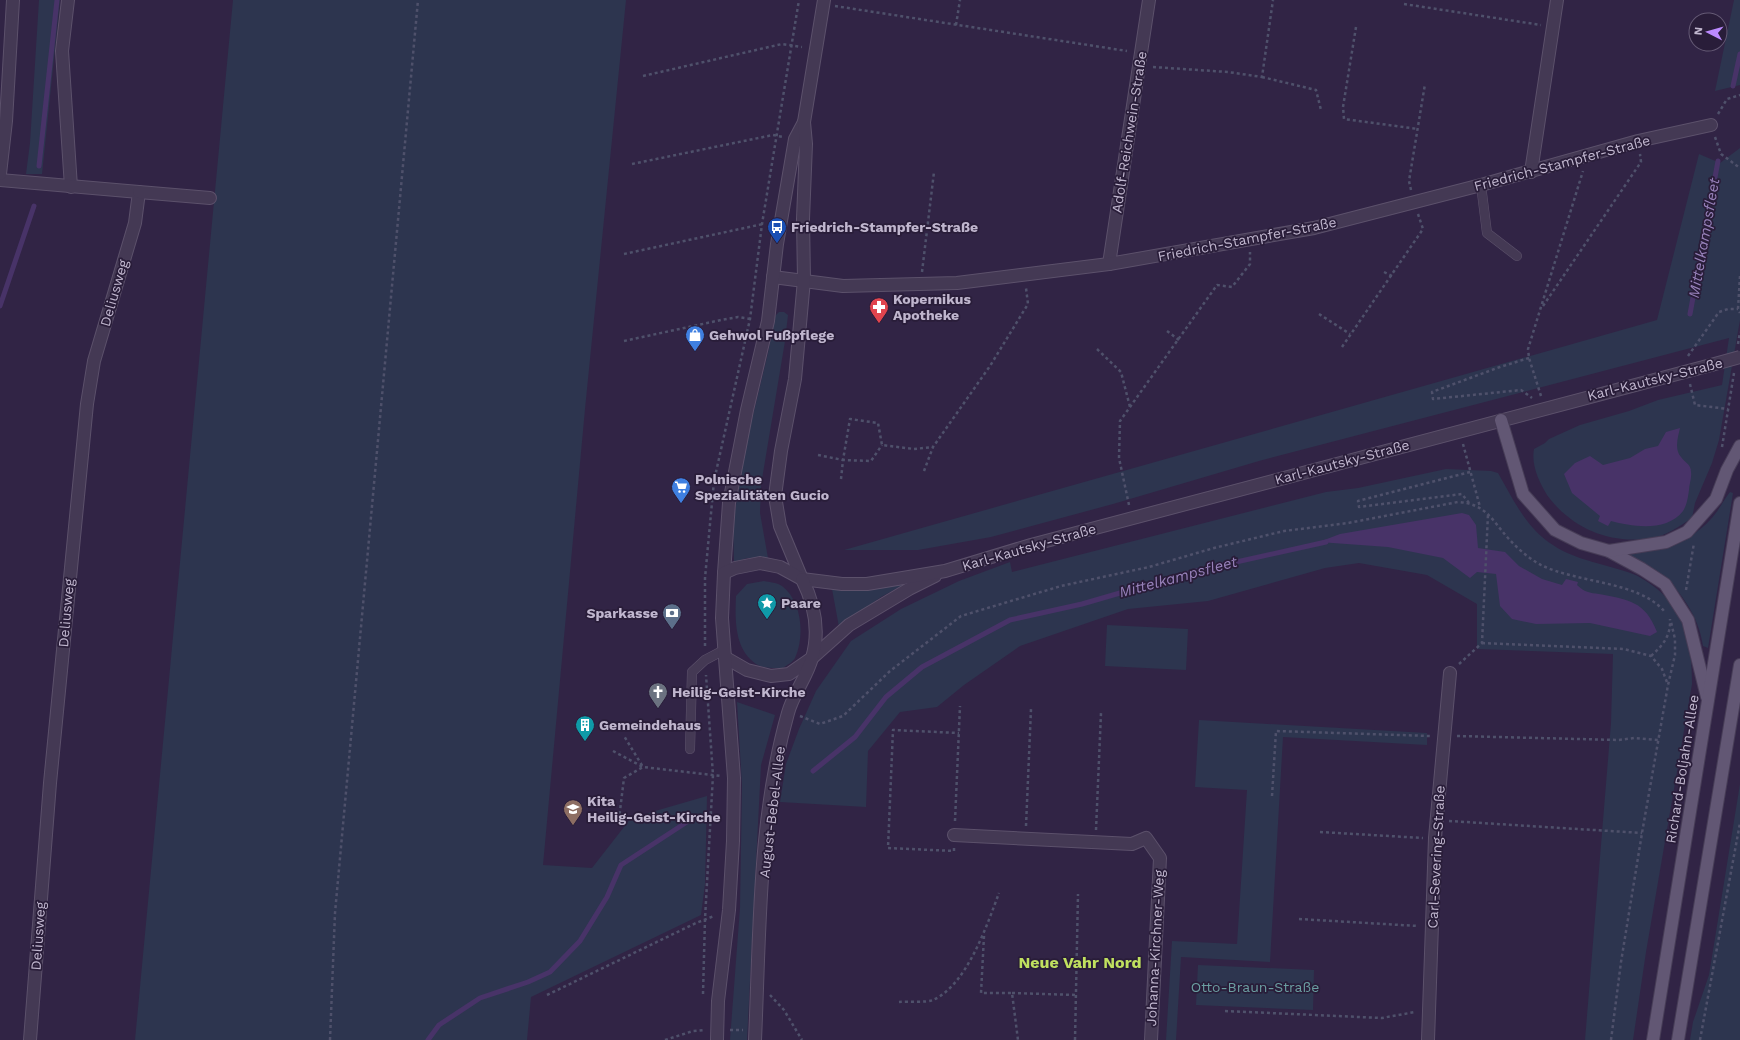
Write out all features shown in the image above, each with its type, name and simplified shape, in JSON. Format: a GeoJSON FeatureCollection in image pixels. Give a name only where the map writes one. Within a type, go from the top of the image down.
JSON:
{"type":"FeatureCollection","features":[{"type":"Feature","properties":{"kind":"main road"},"geometry":{"type":"LineString","coordinates":[[1501,420],[1523,494],[1555,530],[1581,543],[1609,551],[1642,569],[1665,584],[1688,620],[1695,642],[1708,704]]}},
{"type":"Feature","properties":{"kind":"main road"},"geometry":{"type":"LineString","coordinates":[[1609,551],[1666,542],[1687,532],[1716,499],[1727,470],[1740,446]]}},
{"type":"Feature","properties":{"kind":"main road","name":"Richard-Boljahn-Allee"},"geometry":{"type":"LineString","coordinates":[[1653,1040],[1740,503]]}},
{"type":"Feature","properties":{"kind":"main road"},"geometry":{"type":"LineString","coordinates":[[1678,1040],[1740,665]]}},
{"type":"Feature","properties":{"kind":"street"},"geometry":{"type":"LineString","coordinates":[[0,174],[6,121],[14,0]]}},
{"type":"Feature","properties":{"kind":"street"},"geometry":{"type":"LineString","coordinates":[[68,0],[62,51],[71,187]]}},
{"type":"Feature","properties":{"kind":"street","name":"Adolf-Reichwein-Straße"},"geometry":{"type":"LineString","coordinates":[[1109,264],[1149,0]]}},
{"type":"Feature","properties":{"kind":"street"},"geometry":{"type":"LineString","coordinates":[[1531,172],[1557,0]]}},
{"type":"Feature","properties":{"kind":"street"},"geometry":{"type":"LineString","coordinates":[[802,579],[780,526],[775,496],[781,451],[795,379],[804,280],[803,219],[806,144],[804,122],[823,2]]}},
{"type":"Feature","properties":{"kind":"street"},"geometry":{"type":"LineString","coordinates":[[717,1035],[718,1001],[729,910],[734,778],[722,618],[729,503],[744,426],[768,322],[781,220],[795,140],[804,122]]}},
{"type":"Feature","properties":{"kind":"street","name":"Friedrich-Stampfer-Straße"},"geometry":{"type":"LineString","coordinates":[[773,277],[843,286],[957,283],[1025,276],[1109,264],[1314,228],[1587,157],[1638,141],[1711,125]]}},
{"type":"Feature","properties":{"kind":"street"},"geometry":{"type":"LineString","coordinates":[[0,180],[210,198]]}},
{"type":"Feature","properties":{"kind":"street","name":"Deliusweg"},"geometry":{"type":"LineString","coordinates":[[30,1040],[50,783],[87,404],[94,361],[135,223],[139,192]]}},
{"type":"Feature","properties":{"kind":"street","name":"Karl-Kautsky-Straße"},"geometry":{"type":"LineString","coordinates":[[724,573],[736,568],[760,563],[780,567],[802,579],[842,584],[867,584],[945,571],[1031,544],[1687,372],[1711,365],[1739,353]]}},
{"type":"Feature","properties":{"kind":"street","name":"Karl-Kautsky-Straße"},"geometry":{"type":"LineString","coordinates":[[725,654],[747,670],[771,676],[789,674],[812,658],[849,625],[909,589],[945,571]]}},
{"type":"Feature","properties":{"kind":"street","name":"August-Bebel-Allee"},"geometry":{"type":"LineString","coordinates":[[755,1036],[764,847],[775,763],[788,711],[812,658],[815,614],[802,579]]}},
{"type":"Feature","properties":{"kind":"street","name":"Carl-Severing-Straße"},"geometry":{"type":"LineString","coordinates":[[1428,1040],[1435,838],[1443,736],[1450,673]]}},
{"type":"Feature","properties":{"kind":"street","name":"Johanna-Kirchner-Weg"},"geometry":{"type":"LineString","coordinates":[[954,835],[1132,844],[1146,838],[1160,858],[1151,1040]]}},
{"type":"Feature","properties":{"kind":"lane"},"geometry":{"type":"LineString","coordinates":[[1481,185],[1487,233],[1517,256]]}},
{"type":"Feature","properties":{"kind":"lane"},"geometry":{"type":"LineString","coordinates":[[690,749],[692,672],[705,660],[725,654]]}},
{"type":"Feature","properties":{"kind":"path"},"geometry":{"type":"LineString","coordinates":[[330,1040],[334,913],[418,0]]}},
{"type":"Feature","properties":{"kind":"path"},"geometry":{"type":"LineString","coordinates":[[956,25],[960,0]]}},
{"type":"Feature","properties":{"kind":"path"},"geometry":{"type":"LineString","coordinates":[[1262,77],[1273,0]]}},
{"type":"Feature","properties":{"kind":"path"},"geometry":{"type":"LineString","coordinates":[[823,2],[956,25],[1141,53]]}},
{"type":"Feature","properties":{"kind":"path"},"geometry":{"type":"LineString","coordinates":[[1404,4],[1553,27]]}},
{"type":"Feature","properties":{"kind":"path"},"geometry":{"type":"LineString","coordinates":[[1356,27],[1343,107],[1344,119],[1418,129]]}},
{"type":"Feature","properties":{"kind":"path"},"geometry":{"type":"LineString","coordinates":[[642,76],[782,44],[816,49]]}},
{"type":"Feature","properties":{"kind":"path"},"geometry":{"type":"LineString","coordinates":[[1139,66],[1228,72],[1262,77],[1316,90],[1321,110]]}},
{"type":"Feature","properties":{"kind":"path"},"geometry":{"type":"LineString","coordinates":[[1342,347],[1423,229],[1414,203],[1409,181],[1425,84]]}},
{"type":"Feature","properties":{"kind":"path"},"geometry":{"type":"LineString","coordinates":[[1740,95],[1727,99],[1711,125],[1721,154],[1740,168]]}},
{"type":"Feature","properties":{"kind":"path"},"geometry":{"type":"LineString","coordinates":[[632,164],[773,135],[795,140]]}},
{"type":"Feature","properties":{"kind":"path"},"geometry":{"type":"LineString","coordinates":[[1541,309],[1641,162],[1638,141]]}},
{"type":"Feature","properties":{"kind":"path"},"geometry":{"type":"LineString","coordinates":[[1545,408],[1529,358],[1528,349],[1587,157]]}},
{"type":"Feature","properties":{"kind":"path"},"geometry":{"type":"LineString","coordinates":[[920,284],[934,172]]}},
{"type":"Feature","properties":{"kind":"path"},"geometry":{"type":"LineString","coordinates":[[624,254],[781,220]]}},
{"type":"Feature","properties":{"kind":"path"},"geometry":{"type":"LineString","coordinates":[[1132,518],[1119,458],[1120,422],[1217,285],[1232,288],[1250,264],[1250,240]]}},
{"type":"Feature","properties":{"kind":"path"},"geometry":{"type":"LineString","coordinates":[[1384,272],[1392,276]]}},
{"type":"Feature","properties":{"kind":"path"},"geometry":{"type":"LineString","coordinates":[[924,471],[933,447],[990,366],[1028,304],[1025,276]]}},
{"type":"Feature","properties":{"kind":"path"},"geometry":{"type":"LineString","coordinates":[[1740,276],[1738,309],[1740,313]]}},
{"type":"Feature","properties":{"kind":"path"},"geometry":{"type":"LineString","coordinates":[[1728,409],[1695,405],[1684,362],[1719,312],[1728,309],[1738,309]]}},
{"type":"Feature","properties":{"kind":"path"},"geometry":{"type":"LineString","coordinates":[[1319,314],[1350,334]]}},
{"type":"Feature","properties":{"kind":"path"},"geometry":{"type":"LineString","coordinates":[[624,341],[738,317],[768,322]]}},
{"type":"Feature","properties":{"kind":"path"},"geometry":{"type":"LineString","coordinates":[[1167,331],[1179,340]]}},
{"type":"Feature","properties":{"kind":"path"},"geometry":{"type":"LineString","coordinates":[[1739,353],[1740,332]]}},
{"type":"Feature","properties":{"kind":"path"},"geometry":{"type":"LineString","coordinates":[[1097,349],[1121,372],[1130,407]]}},
{"type":"Feature","properties":{"kind":"path"},"geometry":{"type":"LineString","coordinates":[[1529,358],[1432,392],[1433,399],[1521,390],[1545,408]]}},
{"type":"Feature","properties":{"kind":"path"},"geometry":{"type":"LineString","coordinates":[[1721,452],[1734,371]]}},
{"type":"Feature","properties":{"kind":"path"},"geometry":{"type":"LineString","coordinates":[[818,455],[843,460],[871,461],[882,445],[878,423],[850,419],[843,460],[841,479]]}},
{"type":"Feature","properties":{"kind":"path"},"geometry":{"type":"LineString","coordinates":[[1460,431],[1480,507]]}},
{"type":"Feature","properties":{"kind":"path"},"geometry":{"type":"LineString","coordinates":[[882,445],[914,449],[933,447]]}},
{"type":"Feature","properties":{"kind":"path"},"geometry":{"type":"LineString","coordinates":[[1469,503],[1462,494],[1359,507],[1358,501],[1470,472]]}},
{"type":"Feature","properties":{"kind":"path"},"geometry":{"type":"LineString","coordinates":[[788,711],[820,724],[843,716],[890,671],[961,616],[1061,586],[1149,567],[1214,548],[1284,531],[1348,523],[1458,502],[1469,503],[1480,507],[1488,513],[1508,538],[1523,553],[1540,564],[1566,574],[1639,593],[1663,610],[1670,619],[1675,639],[1676,655],[1668,685],[1642,833],[1621,962],[1611,1040]]}},
{"type":"Feature","properties":{"kind":"path"},"geometry":{"type":"LineString","coordinates":[[1450,673],[1482,643],[1488,513]]}},
{"type":"Feature","properties":{"kind":"path"},"geometry":{"type":"LineString","coordinates":[[1651,656],[1665,644],[1669,635],[1670,619],[1679,604]]}},
{"type":"Feature","properties":{"kind":"path"},"geometry":{"type":"LineString","coordinates":[[1482,643],[1624,649],[1651,656],[1662,669],[1668,685]]}},
{"type":"Feature","properties":{"kind":"path"},"geometry":{"type":"LineString","coordinates":[[959,733],[893,730],[888,848],[954,851],[954,835],[959,733],[960,706]]}},
{"type":"Feature","properties":{"kind":"path"},"geometry":{"type":"LineString","coordinates":[[1025,839],[1031,709]]}},
{"type":"Feature","properties":{"kind":"path"},"geometry":{"type":"LineString","coordinates":[[1095,842],[1102,713]]}},
{"type":"Feature","properties":{"kind":"path"},"geometry":{"type":"LineString","coordinates":[[1272,796],[1276,731],[1619,740],[1634,738],[1658,740]]}},
{"type":"Feature","properties":{"kind":"path"},"geometry":{"type":"LineString","coordinates":[[624,736],[643,767]]}},
{"type":"Feature","properties":{"kind":"path"},"geometry":{"type":"LineString","coordinates":[[613,751],[643,767],[734,778]]}},
{"type":"Feature","properties":{"kind":"path"},"geometry":{"type":"LineString","coordinates":[[600,818],[619,819],[624,778],[643,767]]}},
{"type":"Feature","properties":{"kind":"path"},"geometry":{"type":"LineString","coordinates":[[1437,820],[1642,833]]}},
{"type":"Feature","properties":{"kind":"path"},"geometry":{"type":"LineString","coordinates":[[1700,1040],[1740,823]]}},
{"type":"Feature","properties":{"kind":"path"},"geometry":{"type":"LineString","coordinates":[[1320,832],[1435,838]]}},
{"type":"Feature","properties":{"kind":"path"},"geometry":{"type":"LineString","coordinates":[[899,1002],[933,1000],[948,989],[966,967],[984,934],[999,893]]}},
{"type":"Feature","properties":{"kind":"path"},"geometry":{"type":"LineString","coordinates":[[1075,1040],[1078,894]]}},
{"type":"Feature","properties":{"kind":"path"},"geometry":{"type":"LineString","coordinates":[[547,996],[696,923],[729,910]]}},
{"type":"Feature","properties":{"kind":"path"},"geometry":{"type":"LineString","coordinates":[[1299,919],[1433,927]]}},
{"type":"Feature","properties":{"kind":"path"},"geometry":{"type":"LineString","coordinates":[[984,934],[981,993],[1076,995]]}},
{"type":"Feature","properties":{"kind":"path"},"geometry":{"type":"LineString","coordinates":[[758,981],[784,1010],[802,1040]]}},
{"type":"Feature","properties":{"kind":"path"},"geometry":{"type":"LineString","coordinates":[[1012,993],[1018,1040]]}},
{"type":"Feature","properties":{"kind":"path"},"geometry":{"type":"LineString","coordinates":[[1225,1011],[1382,1018],[1429,1010]]}},
{"type":"Feature","properties":{"kind":"path"},"geometry":{"type":"LineString","coordinates":[[665,1040],[693,1031],[717,1035],[755,1036]]}},
{"type":"Feature","properties":{"kind":"green space"},"geometry":{"type":"Polygon","coordinates":[[[39,0],[60,0],[42,174],[26,174],[30,143],[39,0]]]}},
{"type":"Feature","properties":{"kind":"green space"},"geometry":{"type":"Polygon","coordinates":[[[233,0],[626,0],[585,409],[543,865],[592,868],[631,818],[707,796],[705,884],[701,915],[531,997],[527,1040],[135,1040],[233,0]]]}},
{"type":"Feature","properties":{"kind":"green space"},"geometry":{"type":"Polygon","coordinates":[[[1734,0],[1740,0],[1740,85],[1715,91],[1723,52],[1728,52],[1728,29],[1734,0]]]}},
{"type":"Feature","properties":{"kind":"green space"},"geometry":{"type":"Polygon","coordinates":[[[1740,148],[1740,320],[1719,440],[1712,463],[1695,503],[1692,518],[1667,533],[1657,537],[1636,540],[1621,539],[1593,532],[1580,525],[1557,507],[1547,495],[1541,485],[1535,467],[1533,455],[1534,449],[1549,439],[1580,425],[1629,411],[1658,400],[1722,385],[1729,338],[1259,461],[1113,504],[991,537],[918,550],[844,550],[1657,320],[1699,154],[1720,163],[1740,148]]]}},
{"type":"Feature","properties":{"kind":"green space"},"geometry":{"type":"Polygon","coordinates":[[[779,312],[784,312],[788,315],[761,485],[760,513],[768,558],[747,558],[734,563],[733,523],[747,440],[768,353],[775,316],[779,312]]]}},
{"type":"Feature","properties":{"kind":"green space"},"geometry":{"type":"Polygon","coordinates":[[[1446,469],[1491,471],[1498,473],[1528,522],[1544,538],[1571,555],[1624,571],[1649,583],[1671,604],[1679,615],[1684,628],[1690,654],[1692,684],[1646,952],[1633,1040],[1585,1040],[1611,723],[1613,654],[1477,649],[1477,604],[1427,575],[1359,563],[1325,568],[1208,601],[1128,609],[1020,646],[964,685],[937,707],[900,712],[868,751],[866,807],[780,802],[786,764],[799,729],[816,691],[851,641],[901,609],[959,581],[1010,562],[1012,572],[1326,492],[1358,488],[1446,469]]]}},
{"type":"Feature","properties":{"kind":"green space"},"geometry":{"type":"Polygon","coordinates":[[[1730,492],[1733,493],[1708,648],[1703,646],[1701,635],[1692,613],[1672,584],[1654,569],[1626,556],[1626,553],[1637,553],[1660,549],[1682,541],[1702,528],[1713,517],[1730,492]]]}},
{"type":"Feature","properties":{"kind":"green space"},"geometry":{"type":"Polygon","coordinates":[[[764,581],[780,585],[789,592],[794,600],[800,619],[800,640],[795,658],[783,668],[759,666],[756,664],[743,650],[737,633],[736,596],[747,584],[764,581]]]}},
{"type":"Feature","properties":{"kind":"green space"},"geometry":{"type":"Polygon","coordinates":[[[903,583],[903,585],[881,597],[839,627],[832,589],[865,591],[903,583]]]}},
{"type":"Feature","properties":{"kind":"green space"},"geometry":{"type":"Polygon","coordinates":[[[1107,625],[1188,629],[1186,670],[1105,666],[1107,625]]]}},
{"type":"Feature","properties":{"kind":"green space"},"geometry":{"type":"Polygon","coordinates":[[[737,702],[775,715],[761,765],[747,1040],[730,1040],[740,908],[742,785],[737,702]]]}},
{"type":"Feature","properties":{"kind":"green space"},"geometry":{"type":"Polygon","coordinates":[[[1199,720],[1427,733],[1427,745],[1283,737],[1270,962],[1181,957],[1176,1040],[1166,1040],[1172,941],[1237,944],[1247,790],[1195,787],[1199,720]]]}},
{"type":"Feature","properties":{"kind":"green space"},"geometry":{"type":"Polygon","coordinates":[[[1740,784],[1740,1040],[1690,1040],[1693,1022],[1709,975],[1740,784]]]}},
{"type":"Feature","properties":{"kind":"green space","name":"Otto-Braun-Straße"},"geometry":{"type":"Polygon","coordinates":[[[1198,965],[1314,970],[1313,1010],[1196,1005],[1198,965]]]}},
{"type":"Feature","properties":{"kind":"shaded area"},"geometry":{"type":"Polygon","coordinates":[[[1680,428],[1677,443],[1678,450],[1681,457],[1691,469],[1691,477],[1688,498],[1683,511],[1676,518],[1659,525],[1639,526],[1611,521],[1608,526],[1598,521],[1600,516],[1572,493],[1564,474],[1575,463],[1590,456],[1603,465],[1630,458],[1645,449],[1658,446],[1666,432],[1680,428]]]}},
{"type":"Feature","properties":{"kind":"shaded area"},"geometry":{"type":"Polygon","coordinates":[[[1462,513],[1469,515],[1476,525],[1478,548],[1505,552],[1519,566],[1542,579],[1562,585],[1566,579],[1578,582],[1577,585],[1587,592],[1627,600],[1641,608],[1647,614],[1657,632],[1650,636],[1590,623],[1536,624],[1512,619],[1500,606],[1496,574],[1477,572],[1470,578],[1443,558],[1388,547],[1319,542],[1340,534],[1462,513]]]}},
{"type":"Feature","properties":{"kind":"waterway"},"geometry":{"type":"LineString","coordinates":[[39,166],[57,0]]}},
{"type":"Feature","properties":{"kind":"waterway","name":"Mittelkampsfleet"},"geometry":{"type":"LineString","coordinates":[[1733,86],[1740,54]]}},
{"type":"Feature","properties":{"kind":"waterway","name":"Mittelkampsfleet"},"geometry":{"type":"LineString","coordinates":[[1690,314],[1718,161]]}},
{"type":"Feature","properties":{"kind":"waterway"},"geometry":{"type":"LineString","coordinates":[[0,306],[34,206]]}},
{"type":"Feature","properties":{"kind":"waterway","name":"Mittelkampsfleet"},"geometry":{"type":"LineString","coordinates":[[813,771],[855,737],[886,697],[922,667],[1010,620],[1082,604],[1196,571],[1326,542]]}},
{"type":"Feature","properties":{"kind":"waterway","name":"Mittelkampsfleet"},"geometry":{"type":"LineString","coordinates":[[428,1040],[439,1025],[480,998],[528,982],[550,972],[580,941],[607,897],[621,865],[693,818]]}},
{"type":"Feature","properties":{"kind":"place","name":"Friedrich-Stampfer-Straße"},"geometry":{"type":"Point","coordinates":[777,244]}},
{"type":"Feature","properties":{"kind":"place","name":"Kopernikus Apotheke"},"geometry":{"type":"Point","coordinates":[879,324]}},
{"type":"Feature","properties":{"kind":"place","name":"Gehwol Fußpflege"},"geometry":{"type":"Point","coordinates":[695,352]}},
{"type":"Feature","properties":{"kind":"place","name":"Polnische Spezialitäten Gucio"},"geometry":{"type":"Point","coordinates":[681,504]}},
{"type":"Feature","properties":{"kind":"place","name":"Paare"},"geometry":{"type":"Point","coordinates":[767,620]}},
{"type":"Feature","properties":{"kind":"place","name":"Sparkasse"},"geometry":{"type":"Point","coordinates":[672,630]}},
{"type":"Feature","properties":{"kind":"place","name":"Heilig-Geist-Kirche"},"geometry":{"type":"Point","coordinates":[658,709]}},
{"type":"Feature","properties":{"kind":"place","name":"Gemeindehaus"},"geometry":{"type":"Point","coordinates":[585,742]}},
{"type":"Feature","properties":{"kind":"place","name":"Kita Heilig-Geist-Kirche"},"geometry":{"type":"Point","coordinates":[573,826]}},
{"type":"Feature","properties":{"kind":"district","name":"Neue Vahr Nord"},"geometry":{"type":"Point","coordinates":[1080,962]}}]}
